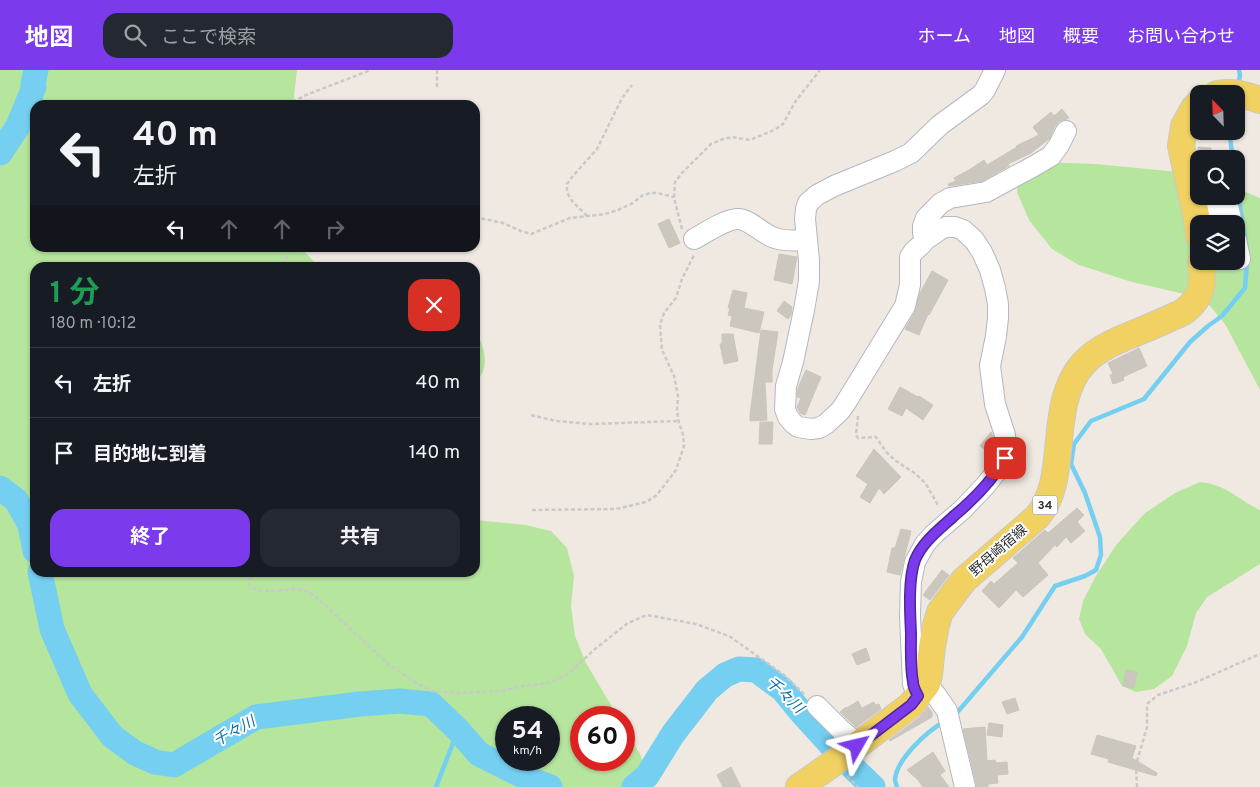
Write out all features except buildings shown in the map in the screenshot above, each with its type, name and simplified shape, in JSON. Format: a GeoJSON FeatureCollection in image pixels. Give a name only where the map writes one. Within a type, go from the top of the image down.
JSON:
{"type":"FeatureCollection","features":[{"type":"Feature","properties":{"kind":"main road"},"geometry":{"type":"LineString","coordinates":[[1190,115],[1184,126],[1181,146],[1196,215]]}},
{"type":"Feature","properties":{"kind":"main road","name":"野母崎宿線"},"geometry":{"type":"LineString","coordinates":[[922,690],[929,675],[936,625],[940,612],[950,596],[964,580],[1036,517],[1046,504],[1055,471],[1060,422],[1067,392],[1074,376],[1083,364],[1102,348],[1186,310],[1194,302],[1201,287],[1201,270]]}},
{"type":"Feature","properties":{"kind":"main road"},"geometry":{"type":"LineString","coordinates":[[799,787],[911,705],[922,690]]}},
{"type":"Feature","properties":{"kind":"street"},"geometry":{"type":"LineString","coordinates":[[965,787],[948,719],[936,695],[922,690],[913,684],[910,616],[913,569],[918,555],[934,534],[985,486],[1005,458],[1005,435],[995,404],[990,366],[996,336],[998,304],[986,261],[969,234],[955,227],[946,227],[925,240],[914,251],[910,257],[910,285],[905,306],[840,411],[826,424],[819,428],[811,429],[798,427],[788,417],[785,409],[786,386],[809,281],[805,219],[808,203],[816,195],[834,186],[895,162],[911,153],[940,125],[981,96],[986,90],[995,70]]}},
{"type":"Feature","properties":{"kind":"street"},"geometry":{"type":"LineString","coordinates":[[925,240],[923,226],[926,218],[941,204],[950,198],[986,192],[1034,166],[1051,156],[1066,131]]}},
{"type":"Feature","properties":{"kind":"street"},"geometry":{"type":"LineString","coordinates":[[1214,215],[1228,206],[1230,215]]}},
{"type":"Feature","properties":{"kind":"street"},"geometry":{"type":"LineString","coordinates":[[694,239],[720,225],[738,219],[748,222],[774,238],[807,240]]}},
{"type":"Feature","properties":{"kind":"street"},"geometry":{"type":"LineString","coordinates":[[774,394],[789,344],[798,338]]}},
{"type":"Feature","properties":{"kind":"street"},"geometry":{"type":"LineString","coordinates":[[817,706],[858,745]]}},
{"type":"Feature","properties":{"kind":"path"},"geometry":{"type":"LineString","coordinates":[[298,100],[371,70]]}},
{"type":"Feature","properties":{"kind":"path"},"geometry":{"type":"LineString","coordinates":[[436,70],[437,88]]}},
{"type":"Feature","properties":{"kind":"path"},"geometry":{"type":"LineString","coordinates":[[532,510],[616,508],[646,502],[657,495],[676,470],[684,446],[684,434],[678,421],[674,376],[662,350],[660,325],[664,313],[676,298],[682,279],[695,254],[696,247],[694,239],[686,235],[681,227],[674,197],[675,182],[711,144],[732,137],[750,140],[783,124],[795,102],[820,70]]}},
{"type":"Feature","properties":{"kind":"path"},"geometry":{"type":"LineString","coordinates":[[587,216],[567,192],[568,184],[597,149],[622,98],[632,85]]}},
{"type":"Feature","properties":{"kind":"path"},"geometry":{"type":"LineString","coordinates":[[480,218],[531,234],[570,218],[605,214],[618,210],[633,203],[643,195],[657,193],[674,197]]}},
{"type":"Feature","properties":{"kind":"path"},"geometry":{"type":"LineString","coordinates":[[856,384],[861,393],[856,436],[858,438],[876,437],[887,453],[916,474],[926,484],[941,510],[956,515]]}},
{"type":"Feature","properties":{"kind":"path"},"geometry":{"type":"LineString","coordinates":[[531,415],[556,421],[590,424],[678,421]]}},
{"type":"Feature","properties":{"kind":"path"},"geometry":{"type":"LineString","coordinates":[[252,577],[248,582],[250,587],[256,590],[303,590],[314,595],[387,664],[432,691],[462,693],[502,691],[556,680],[569,673],[628,623],[647,615],[696,624],[729,636],[784,675],[817,706]]}},
{"type":"Feature","properties":{"kind":"path"},"geometry":{"type":"LineString","coordinates":[[1138,787],[1136,765],[1147,727],[1148,702],[1158,695],[1194,683],[1260,654]]}},
{"type":"Feature","properties":{"kind":"green space"},"geometry":{"type":"Polygon","coordinates":[[[0,70],[297,70],[294,100],[30,100],[30,252],[305,252],[314,262],[30,262],[30,577],[480,577],[480,520],[525,525],[551,531],[567,548],[574,576],[571,606],[575,636],[586,663],[611,706],[570,706],[570,771],[635,771],[635,746],[640,754],[651,787],[0,787],[0,70]]]}},
{"type":"Feature","properties":{"kind":"green space"},"geometry":{"type":"Polygon","coordinates":[[[1040,162],[1095,164],[1179,172],[1190,185],[1190,205],[1245,205],[1245,192],[1260,198],[1260,390],[1225,324],[1205,300],[1132,282],[1079,265],[1052,249],[1029,220],[1017,192],[1018,179],[1040,162]]]}},
{"type":"Feature","properties":{"kind":"green space"},"geometry":{"type":"Polygon","coordinates":[[[480,341],[485,357],[480,376],[480,341]]]}},
{"type":"Feature","properties":{"kind":"green space"},"geometry":{"type":"Polygon","coordinates":[[[1200,482],[1225,489],[1260,510],[1260,564],[1207,597],[1196,613],[1187,646],[1172,676],[1154,689],[1136,692],[1122,686],[1101,649],[1085,634],[1079,619],[1083,601],[1116,545],[1145,513],[1175,493],[1200,482]]]}},
{"type":"Feature","properties":{"kind":"waterway","name":"千々川"},"geometry":{"type":"LineString","coordinates":[[0,153],[18,126],[34,87],[36,70]]}},
{"type":"Feature","properties":{"kind":"waterway"},"geometry":{"type":"LineString","coordinates":[[1238,85],[1239,70]]}},
{"type":"Feature","properties":{"kind":"waterway"},"geometry":{"type":"LineString","coordinates":[[1230,140],[1232,150]]}},
{"type":"Feature","properties":{"kind":"waterway"},"geometry":{"type":"LineString","coordinates":[[1240,205],[1241,215]]}},
{"type":"Feature","properties":{"kind":"waterway"},"geometry":{"type":"LineString","coordinates":[[955,715],[1022,637],[1055,586],[1085,576],[1096,570],[1101,555],[1100,537],[1085,493],[1071,464],[1074,444],[1091,421],[1144,399],[1190,342],[1222,316],[1245,288],[1247,262]]}},
{"type":"Feature","properties":{"kind":"waterway","name":"千々川"},"geometry":{"type":"LineString","coordinates":[[0,488],[16,500],[30,525]]}},
{"type":"Feature","properties":{"kind":"waterway","name":"千々川"},"geometry":{"type":"LineString","coordinates":[[41,577],[52,629],[80,694],[112,736],[135,753],[155,762],[174,765],[256,717],[399,701],[431,704],[479,754],[529,779],[550,787]]}},
{"type":"Feature","properties":{"kind":"waterway","name":"千々川"},"geometry":{"type":"LineString","coordinates":[[634,787],[647,776],[673,734],[707,690],[725,675],[739,669],[756,670],[783,690],[840,755],[873,787]]}},
{"type":"Feature","properties":{"kind":"waterway"},"geometry":{"type":"LineString","coordinates":[[897,787],[895,779],[901,763],[914,746],[929,732],[944,722]]}},
{"type":"Feature","properties":{"kind":"waterway"},"geometry":{"type":"LineString","coordinates":[[436,787],[458,730]]}},
{"type":"Feature","properties":{"kind":"route"},"geometry":{"type":"LineString","coordinates":[[857,746],[911,705],[918,696],[913,684],[910,616],[911,582],[918,555],[934,534],[962,510],[985,486],[1005,458]]}}]}
